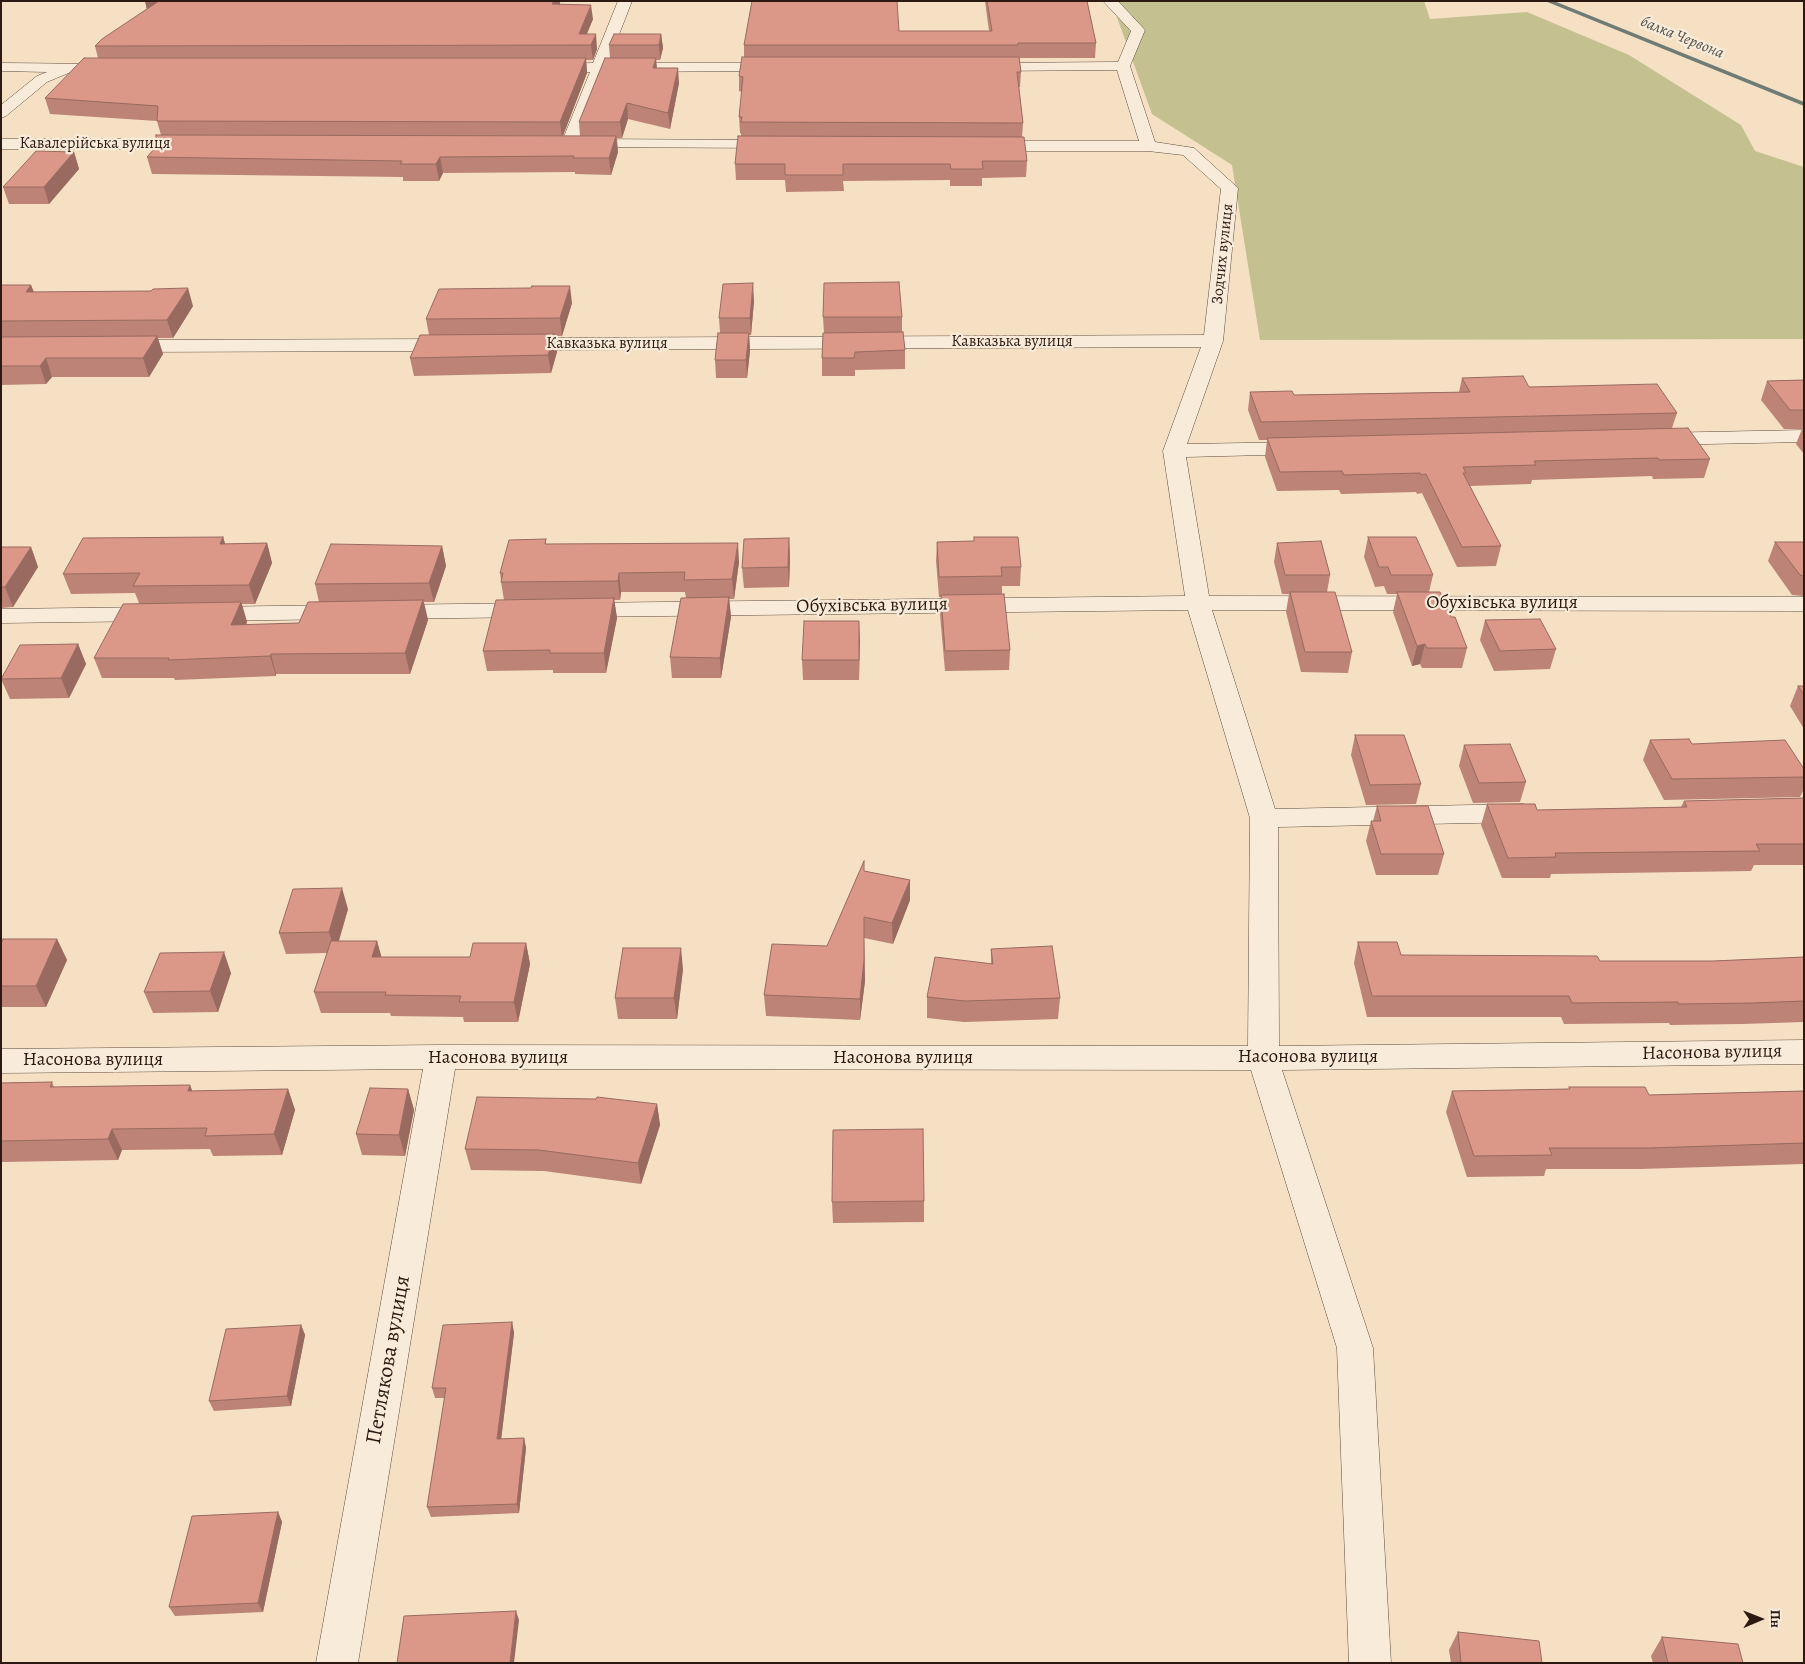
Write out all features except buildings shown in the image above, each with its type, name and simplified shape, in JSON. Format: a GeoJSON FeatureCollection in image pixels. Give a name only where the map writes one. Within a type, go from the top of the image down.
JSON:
{"type":"FeatureCollection","features":[{"type":"Feature","properties":{"kind":"street"},"geometry":{"type":"LineString","coordinates":[[569,144],[625,1]]}},
{"type":"Feature","properties":{"kind":"street"},"geometry":{"type":"LineString","coordinates":[[968,146],[1148,146],[1123,66],[1138,30],[1110,1]]}},
{"type":"Feature","properties":{"kind":"street"},"geometry":{"type":"LineString","coordinates":[[1,113],[42,79],[70,68],[94,53]]}},
{"type":"Feature","properties":{"kind":"street"},"geometry":{"type":"LineString","coordinates":[[965,67],[1123,66]]}},
{"type":"Feature","properties":{"kind":"street"},"geometry":{"type":"LineString","coordinates":[[1,67],[120,68]]}},
{"type":"Feature","properties":{"kind":"street"},"geometry":{"type":"LineString","coordinates":[[539,68],[787,67]]}},
{"type":"Feature","properties":{"kind":"street","name":"Кавалерійська вулиця"},"geometry":{"type":"LineString","coordinates":[[1,144],[210,144]]}},
{"type":"Feature","properties":{"kind":"street"},"geometry":{"type":"LineString","coordinates":[[549,144],[789,145]]}},
{"type":"Feature","properties":{"kind":"street","name":"Зодчих вулиця"},"geometry":{"type":"LineString","coordinates":[[1148,146],[1188,151],[1230,188],[1213,341]]}},
{"type":"Feature","properties":{"kind":"street"},"geometry":{"type":"LineString","coordinates":[[1213,341],[1174,452],[1198,603],[1264,818],[1263,1058],[1354,1348],[1370,1663]]}},
{"type":"Feature","properties":{"kind":"street","name":"Кавказька вулиця"},"geometry":{"type":"LineString","coordinates":[[498,344],[1213,341]]}},
{"type":"Feature","properties":{"kind":"street"},"geometry":{"type":"LineString","coordinates":[[101,346],[468,345]]}},
{"type":"Feature","properties":{"kind":"street"},"geometry":{"type":"LineString","coordinates":[[1634,440],[1804,436]]}},
{"type":"Feature","properties":{"kind":"street"},"geometry":{"type":"LineString","coordinates":[[1174,452],[1324,448]]}},
{"type":"Feature","properties":{"kind":"street","name":"Обухівська вулиця"},"geometry":{"type":"LineString","coordinates":[[1,616],[1198,603],[1804,604]]}},
{"type":"Feature","properties":{"kind":"street"},"geometry":{"type":"LineString","coordinates":[[1264,818],[1544,813]]}},
{"type":"Feature","properties":{"kind":"street","name":"Насонова вулиця"},"geometry":{"type":"LineString","coordinates":[[1,1061],[441,1057],[1263,1058],[1804,1052]]}},
{"type":"Feature","properties":{"kind":"street","name":"Петлякова вулиця"},"geometry":{"type":"LineString","coordinates":[[337,1663],[441,1057]]}},
{"type":"Feature","properties":{"kind":"shaded area"},"geometry":{"type":"Polygon","coordinates":[[[1111,1],[1424,1],[1430,19],[1527,12],[1629,55],[1741,125],[1755,151],[1804,167],[1804,339],[1260,340],[1232,165],[1152,114],[1111,1]]]}},
{"type":"Feature","properties":{"kind":"waterway","name":"балка Червона"},"geometry":{"type":"LineString","coordinates":[[1548,1],[1804,104]]}}]}
